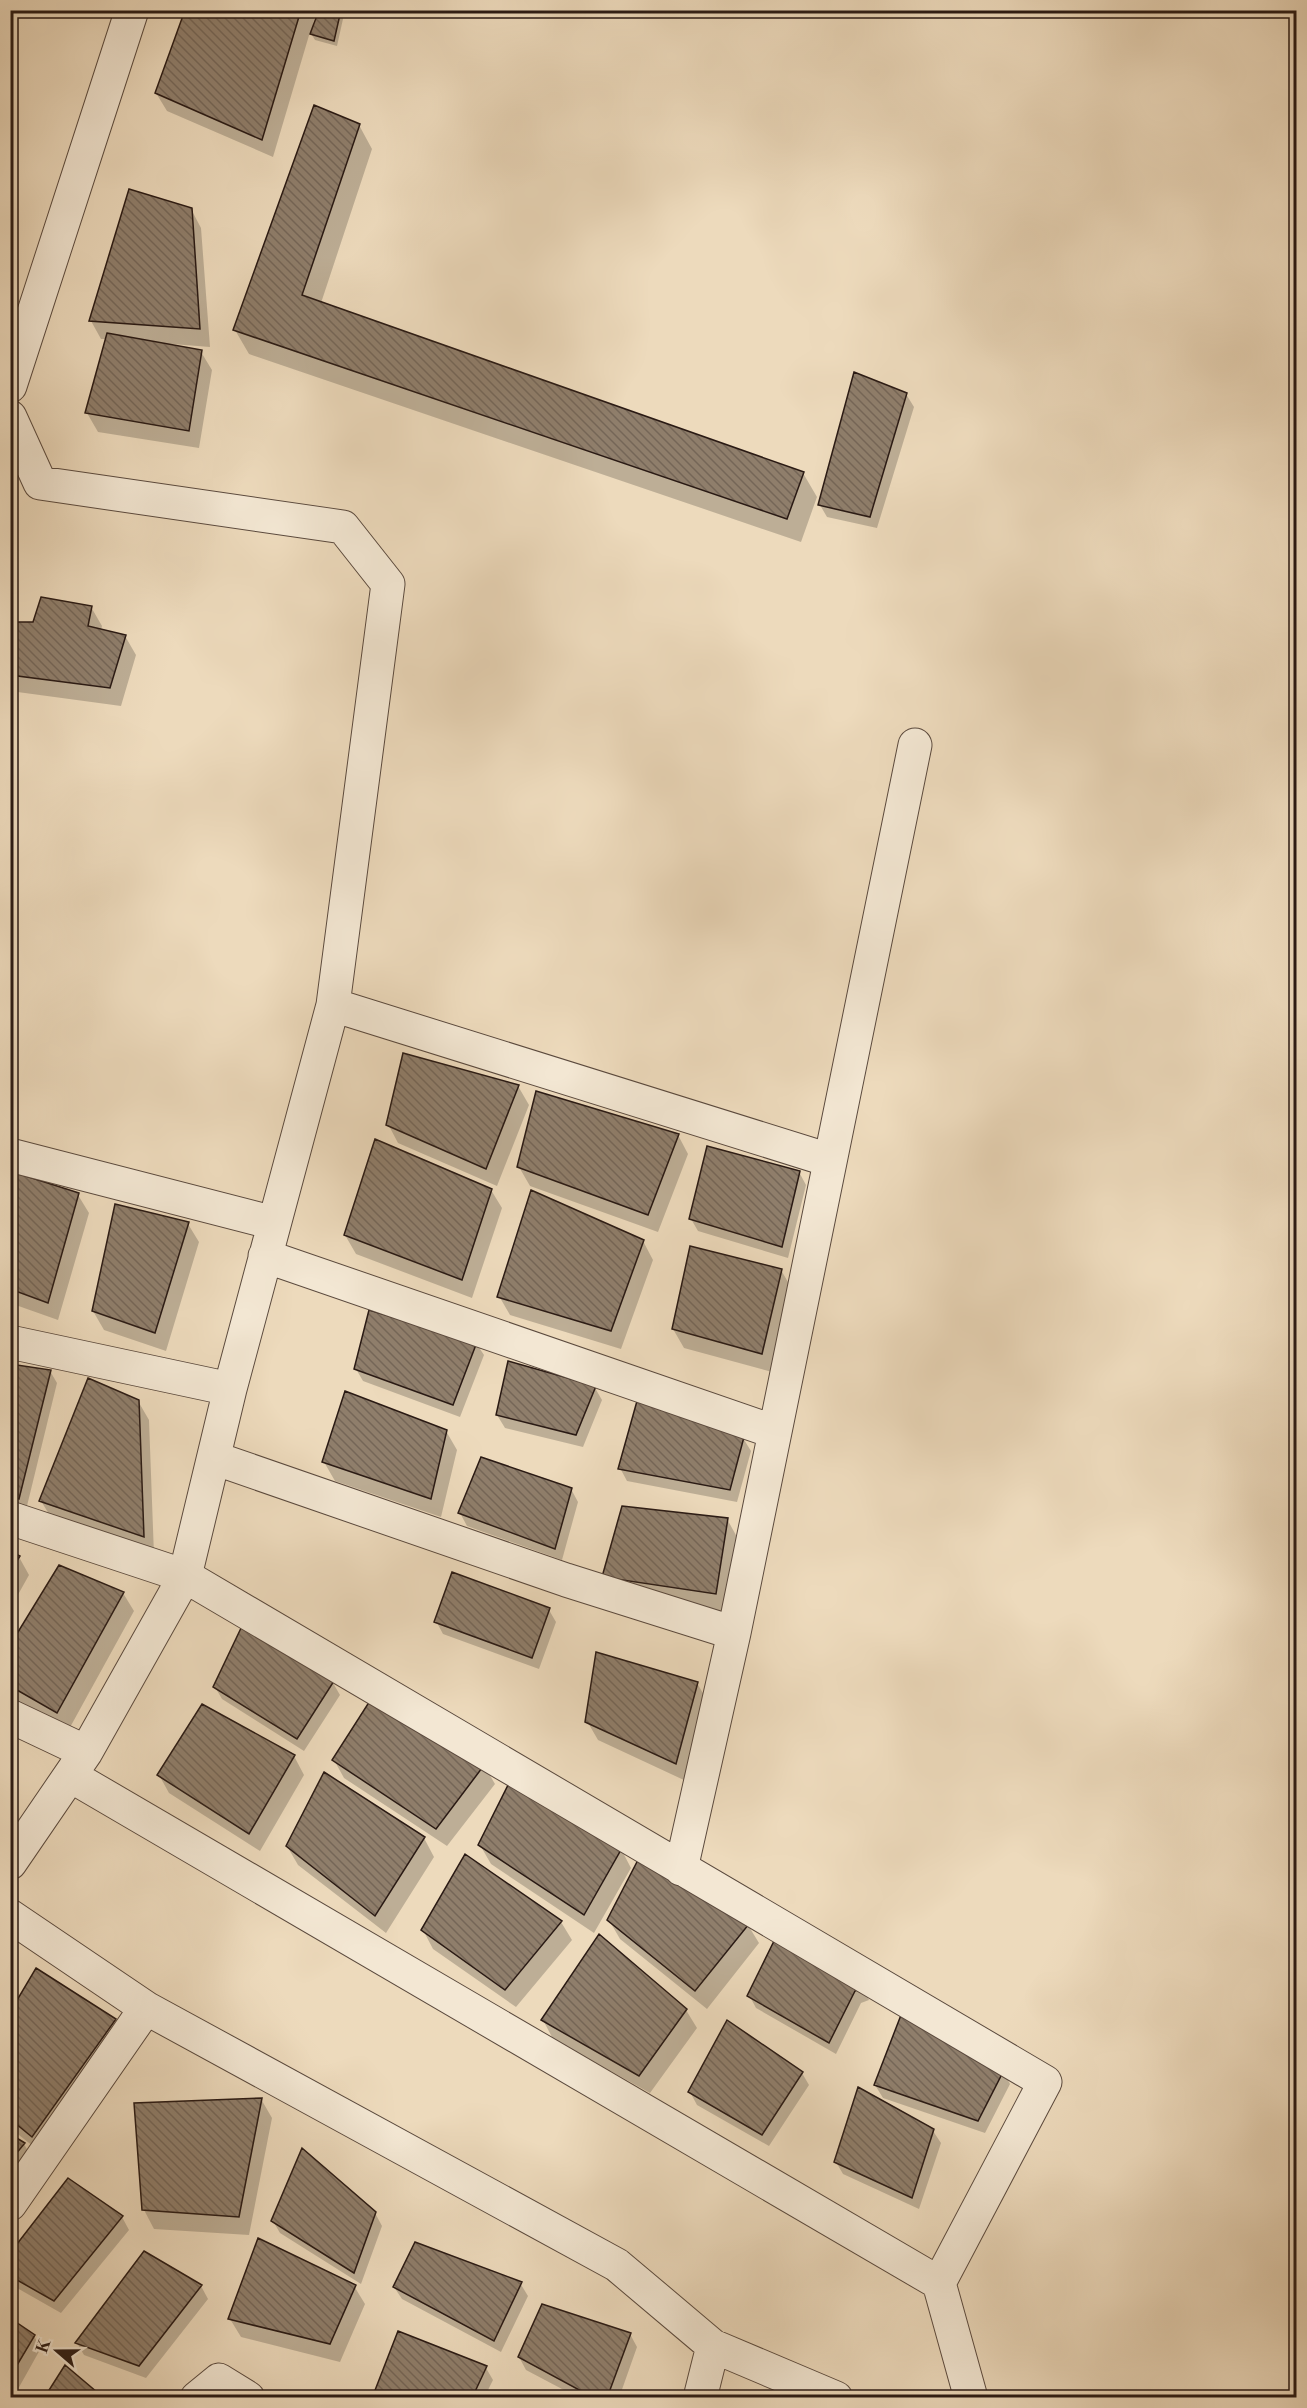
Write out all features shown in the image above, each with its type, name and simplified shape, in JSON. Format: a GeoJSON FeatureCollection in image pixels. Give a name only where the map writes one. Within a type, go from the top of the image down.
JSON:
{"type":"FeatureCollection","features":[{"type":"Feature","properties":{"kind":"street"},"geometry":{"type":"LineString","coordinates":[[10,386],[132,10]]}},
{"type":"Feature","properties":{"kind":"street"},"geometry":{"type":"LineString","coordinates":[[10,417],[40,483],[343,527],[388,584],[333,1005],[230,1389],[185,1576],[79,1764],[10,1863]]}},
{"type":"Feature","properties":{"kind":"street"},"geometry":{"type":"LineString","coordinates":[[681,1869],[734,1633],[915,746]]}},
{"type":"Feature","properties":{"kind":"street"},"geometry":{"type":"LineString","coordinates":[[333,1005],[829,1160]]}},
{"type":"Feature","properties":{"kind":"street"},"geometry":{"type":"LineString","coordinates":[[10,1155],[274,1223]]}},
{"type":"Feature","properties":{"kind":"street"},"geometry":{"type":"LineString","coordinates":[[265,1256],[775,1432]]}},
{"type":"Feature","properties":{"kind":"street"},"geometry":{"type":"LineString","coordinates":[[10,1342],[230,1389]]}},
{"type":"Feature","properties":{"kind":"street"},"geometry":{"type":"LineString","coordinates":[[214,1458],[566,1580],[734,1633]]}},
{"type":"Feature","properties":{"kind":"street"},"geometry":{"type":"LineString","coordinates":[[10,1518],[185,1576],[1045,2082],[939,2283]]}},
{"type":"Feature","properties":{"kind":"street"},"geometry":{"type":"LineString","coordinates":[[10,1716],[79,1764],[939,2283],[971,2397]]}},
{"type":"Feature","properties":{"kind":"street"},"geometry":{"type":"LineString","coordinates":[[10,1916],[146,2008],[617,2265],[713,2346],[836,2397]]}},
{"type":"Feature","properties":{"kind":"street"},"geometry":{"type":"LineString","coordinates":[[10,2204],[146,2008]]}},
{"type":"Feature","properties":{"kind":"street"},"geometry":{"type":"LineString","coordinates":[[700,2397],[713,2346]]}},
{"type":"Feature","properties":{"kind":"street"},"geometry":{"type":"LineString","coordinates":[[197,2397],[219,2380],[248,2397]]}},
{"type":"Feature","properties":{"kind":"building"},"geometry":{"type":"Polygon","coordinates":[[[185,10],[301,10],[262,140],[155,93],[185,10]]]}},
{"type":"Feature","properties":{"kind":"building"},"geometry":{"type":"Polygon","coordinates":[[[319,10],[341,10],[334,41],[310,34],[319,10]]]}},
{"type":"Feature","properties":{"kind":"building"},"geometry":{"type":"Polygon","coordinates":[[[314,105],[360,124],[302,295],[804,472],[787,519],[233,330],[314,105]]]}},
{"type":"Feature","properties":{"kind":"building"},"geometry":{"type":"Polygon","coordinates":[[[129,189],[192,208],[200,329],[89,321],[129,189]]]}},
{"type":"Feature","properties":{"kind":"building"},"geometry":{"type":"Polygon","coordinates":[[[107,333],[202,350],[189,431],[85,413],[107,333]]]}},
{"type":"Feature","properties":{"kind":"building"},"geometry":{"type":"Polygon","coordinates":[[[854,372],[907,393],[870,517],[818,505],[854,372]]]}},
{"type":"Feature","properties":{"kind":"building"},"geometry":{"type":"Polygon","coordinates":[[[41,597],[92,606],[88,626],[126,635],[110,688],[10,675],[10,622],[33,622],[41,597]]]}},
{"type":"Feature","properties":{"kind":"building"},"geometry":{"type":"Polygon","coordinates":[[[403,1053],[519,1085],[486,1169],[386,1125],[403,1053]]]}},
{"type":"Feature","properties":{"kind":"building"},"geometry":{"type":"Polygon","coordinates":[[[536,1091],[679,1134],[648,1215],[517,1167],[536,1091]]]}},
{"type":"Feature","properties":{"kind":"building"},"geometry":{"type":"Polygon","coordinates":[[[375,1139],[492,1189],[462,1280],[344,1235],[375,1139]]]}},
{"type":"Feature","properties":{"kind":"building"},"geometry":{"type":"Polygon","coordinates":[[[707,1146],[800,1171],[782,1247],[689,1219],[707,1146]]]}},
{"type":"Feature","properties":{"kind":"building"},"geometry":{"type":"Polygon","coordinates":[[[10,1171],[79,1193],[48,1303],[10,1289],[10,1171]]]}},
{"type":"Feature","properties":{"kind":"building"},"geometry":{"type":"Polygon","coordinates":[[[531,1190],[644,1240],[611,1331],[497,1297],[531,1190]]]}},
{"type":"Feature","properties":{"kind":"building"},"geometry":{"type":"Polygon","coordinates":[[[115,1204],[189,1222],[155,1333],[92,1311],[115,1204]]]}},
{"type":"Feature","properties":{"kind":"building"},"geometry":{"type":"Polygon","coordinates":[[[690,1246],[782,1269],[762,1354],[672,1329],[690,1246]]]}},
{"type":"Feature","properties":{"kind":"building"},"geometry":{"type":"Polygon","coordinates":[[[369,1310],[477,1342],[453,1405],[354,1369],[369,1310]]]}},
{"type":"Feature","properties":{"kind":"building"},"geometry":{"type":"Polygon","coordinates":[[[508,1361],[596,1386],[576,1435],[496,1415],[508,1361]]]}},
{"type":"Feature","properties":{"kind":"building"},"geometry":{"type":"Polygon","coordinates":[[[10,1364],[51,1370],[19,1499],[10,1495],[10,1364]]]}},
{"type":"Feature","properties":{"kind":"building"},"geometry":{"type":"Polygon","coordinates":[[[88,1378],[139,1400],[144,1537],[39,1501],[88,1378]]]}},
{"type":"Feature","properties":{"kind":"building"},"geometry":{"type":"Polygon","coordinates":[[[345,1391],[447,1430],[431,1499],[322,1462],[345,1391]]]}},
{"type":"Feature","properties":{"kind":"building"},"geometry":{"type":"Polygon","coordinates":[[[637,1401],[744,1437],[730,1490],[618,1469],[637,1401]]]}},
{"type":"Feature","properties":{"kind":"building"},"geometry":{"type":"Polygon","coordinates":[[[481,1457],[572,1488],[555,1549],[458,1513],[481,1457]]]}},
{"type":"Feature","properties":{"kind":"building"},"geometry":{"type":"Polygon","coordinates":[[[622,1506],[728,1518],[716,1594],[602,1577],[622,1506]]]}},
{"type":"Feature","properties":{"kind":"building"},"geometry":{"type":"Polygon","coordinates":[[[10,1551],[20,1556],[10,1572],[10,1551]]]}},
{"type":"Feature","properties":{"kind":"building"},"geometry":{"type":"Polygon","coordinates":[[[59,1565],[124,1592],[57,1713],[10,1686],[10,1645],[59,1565]]]}},
{"type":"Feature","properties":{"kind":"building"},"geometry":{"type":"Polygon","coordinates":[[[452,1572],[550,1608],[532,1658],[434,1622],[452,1572]]]}},
{"type":"Feature","properties":{"kind":"building"},"geometry":{"type":"Polygon","coordinates":[[[242,1626],[334,1681],[297,1739],[213,1687],[242,1626]]]}},
{"type":"Feature","properties":{"kind":"building"},"geometry":{"type":"Polygon","coordinates":[[[596,1652],[698,1682],[676,1764],[585,1722],[596,1652]]]}},
{"type":"Feature","properties":{"kind":"building"},"geometry":{"type":"Polygon","coordinates":[[[373,1696],[485,1764],[436,1829],[332,1760],[373,1696]]]}},
{"type":"Feature","properties":{"kind":"building"},"geometry":{"type":"Polygon","coordinates":[[[202,1704],[295,1755],[249,1834],[157,1775],[202,1704]]]}},
{"type":"Feature","properties":{"kind":"building"},"geometry":{"type":"Polygon","coordinates":[[[324,1772],[425,1837],[375,1916],[286,1846],[324,1772]]]}},
{"type":"Feature","properties":{"kind":"building"},"geometry":{"type":"Polygon","coordinates":[[[510,1781],[622,1848],[584,1915],[478,1845],[510,1781]]]}},
{"type":"Feature","properties":{"kind":"building"},"geometry":{"type":"Polygon","coordinates":[[[465,1854],[562,1921],[505,1990],[421,1930],[465,1854]]]}},
{"type":"Feature","properties":{"kind":"building"},"geometry":{"type":"Polygon","coordinates":[[[640,1856],[749,1924],[695,1991],[607,1920],[640,1856]]]}},
{"type":"Feature","properties":{"kind":"building"},"geometry":{"type":"Polygon","coordinates":[[[599,1934],[687,2009],[639,2076],[541,2020],[599,1934]]]}},
{"type":"Feature","properties":{"kind":"building"},"geometry":{"type":"Polygon","coordinates":[[[774,1941],[863,1987],[855,1991],[829,2043],[747,1996],[774,1941]]]}},
{"type":"Feature","properties":{"kind":"building"},"geometry":{"type":"Polygon","coordinates":[[[36,1968],[116,2019],[32,2137],[10,2119],[10,2012],[36,1968]]]}},
{"type":"Feature","properties":{"kind":"building"},"geometry":{"type":"Polygon","coordinates":[[[901,2015],[1004,2070],[978,2121],[874,2085],[901,2015]]]}},
{"type":"Feature","properties":{"kind":"building"},"geometry":{"type":"Polygon","coordinates":[[[727,2020],[803,2072],[762,2135],[688,2092],[727,2020]]]}},
{"type":"Feature","properties":{"kind":"building"},"geometry":{"type":"Polygon","coordinates":[[[858,2087],[934,2129],[912,2198],[834,2162],[858,2087]]]}},
{"type":"Feature","properties":{"kind":"building"},"geometry":{"type":"Polygon","coordinates":[[[262,2098],[239,2217],[142,2210],[134,2103],[262,2098]]]}},
{"type":"Feature","properties":{"kind":"building"},"geometry":{"type":"Polygon","coordinates":[[[10,2134],[25,2143],[10,2161],[10,2134]]]}},
{"type":"Feature","properties":{"kind":"building"},"geometry":{"type":"Polygon","coordinates":[[[302,2148],[376,2212],[354,2273],[271,2221],[302,2148]]]}},
{"type":"Feature","properties":{"kind":"building"},"geometry":{"type":"Polygon","coordinates":[[[68,2178],[123,2216],[54,2301],[10,2276],[10,2253],[68,2178]]]}},
{"type":"Feature","properties":{"kind":"building"},"geometry":{"type":"Polygon","coordinates":[[[258,2238],[356,2285],[330,2344],[228,2319],[258,2238]]]}},
{"type":"Feature","properties":{"kind":"building"},"geometry":{"type":"Polygon","coordinates":[[[415,2242],[522,2282],[494,2341],[393,2287],[415,2242]]]}},
{"type":"Feature","properties":{"kind":"building"},"geometry":{"type":"Polygon","coordinates":[[[144,2251],[202,2285],[139,2366],[75,2343],[144,2251]]]}},
{"type":"Feature","properties":{"kind":"building"},"geometry":{"type":"Polygon","coordinates":[[[542,2304],[631,2333],[607,2398],[594,2398],[518,2357],[542,2304]]]}},
{"type":"Feature","properties":{"kind":"building"},"geometry":{"type":"Polygon","coordinates":[[[10,2318],[35,2335],[10,2377],[10,2318]]]}},
{"type":"Feature","properties":{"kind":"building"},"geometry":{"type":"Polygon","coordinates":[[[398,2331],[487,2366],[472,2398],[372,2398],[398,2331]]]}},
{"type":"Feature","properties":{"kind":"building"},"geometry":{"type":"Polygon","coordinates":[[[65,2365],[104,2398],[44,2398],[65,2365]]]}}]}
